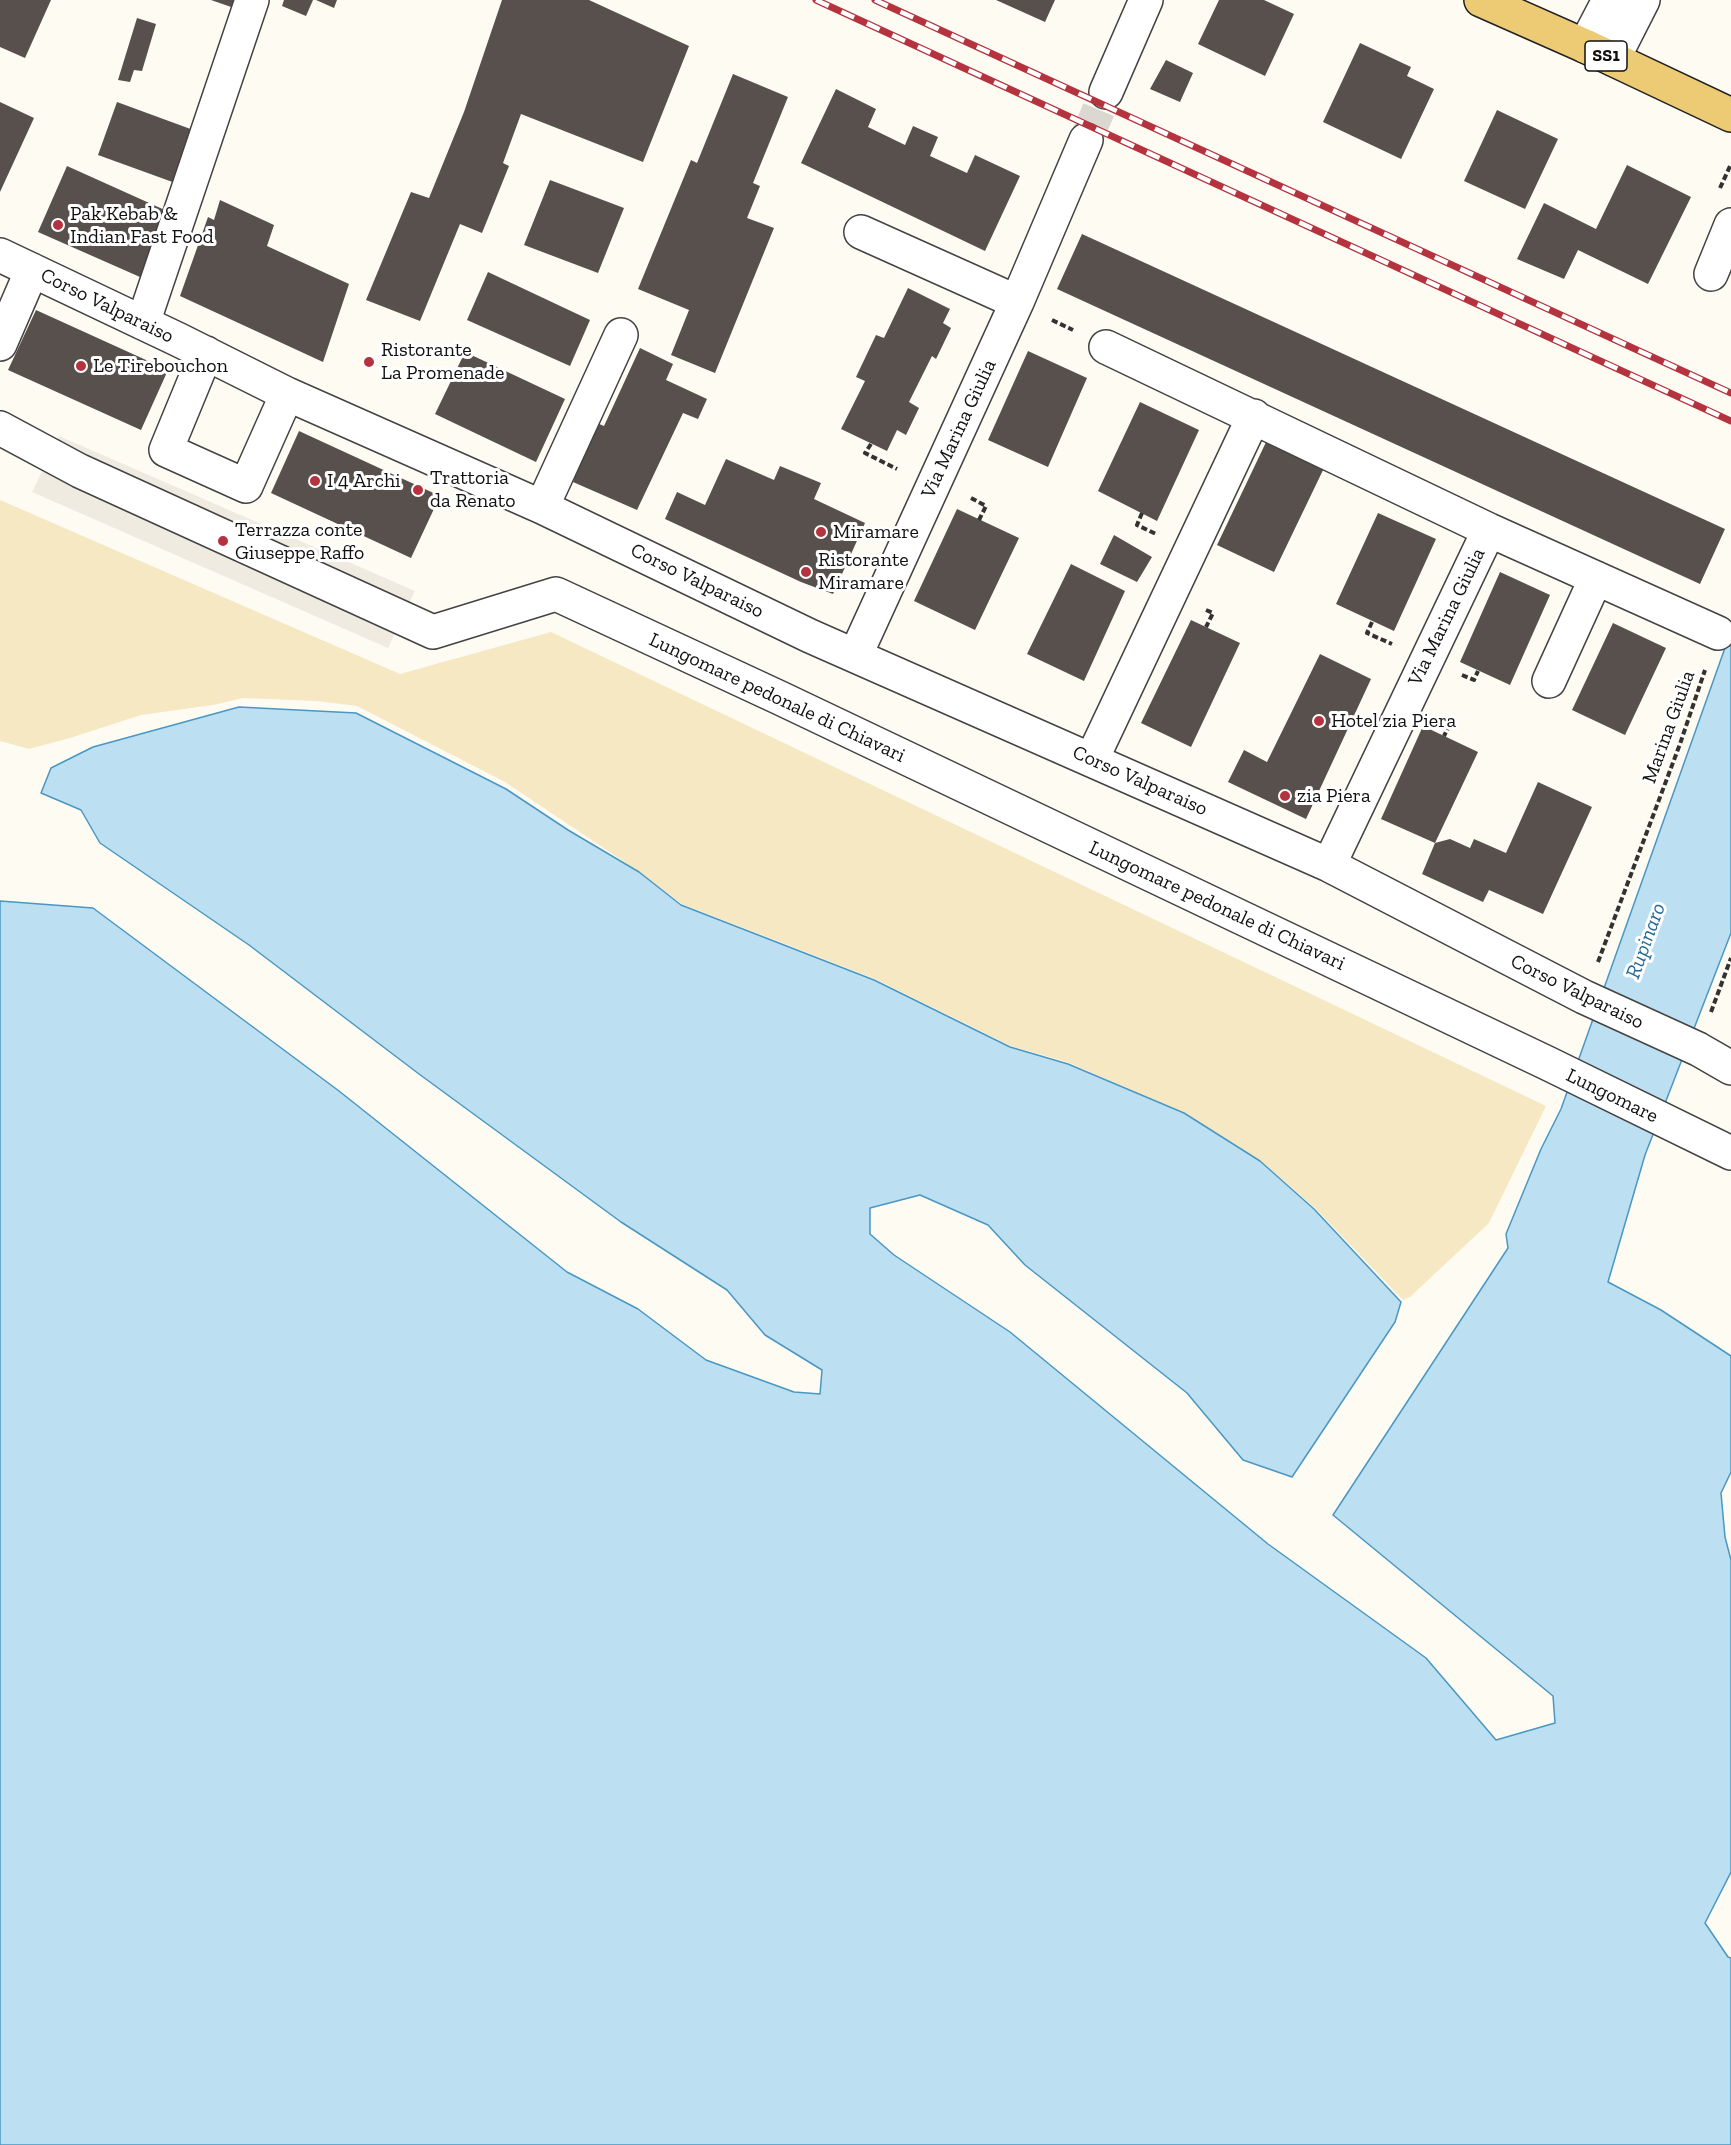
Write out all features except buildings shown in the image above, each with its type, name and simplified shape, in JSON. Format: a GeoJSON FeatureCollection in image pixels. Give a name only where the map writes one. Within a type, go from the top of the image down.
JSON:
{"type":"FeatureCollection","features":[{"type":"Feature","properties":{"kind":"main road","name":"SS1"},"geometry":{"type":"LineString","coordinates":[[1480,0],[1731,115]]}},
{"type":"Feature","properties":{"kind":"street"},"geometry":{"type":"LineString","coordinates":[[143,323],[252,0]]}},
{"type":"Feature","properties":{"kind":"street"},"geometry":{"type":"LineString","coordinates":[[1106,92],[1146,0]]}},
{"type":"Feature","properties":{"kind":"street"},"geometry":{"type":"LineString","coordinates":[[1599,53],[1609,0]]}},
{"type":"Feature","properties":{"kind":"street"},"geometry":{"type":"LineString","coordinates":[[1599,53],[1643,0]]}},
{"type":"Feature","properties":{"kind":"street","name":"Via Marina Giulia"},"geometry":{"type":"LineString","coordinates":[[856,654],[1017,302],[1086,140]]}},
{"type":"Feature","properties":{"kind":"street"},"geometry":{"type":"LineString","coordinates":[[1711,274],[1731,225]]}},
{"type":"Feature","properties":{"kind":"street"},"geometry":{"type":"LineString","coordinates":[[861,232],[1017,302]]}},
{"type":"Feature","properties":{"kind":"street","name":"Corso Valparaiso"},"geometry":{"type":"LineString","coordinates":[[0,255],[287,394],[542,507],[810,636],[856,654],[1329,865],[1584,997],[1698,1049],[1731,1068]]}},
{"type":"Feature","properties":{"kind":"street","name":"Corso Valparaiso"},"geometry":{"type":"LineString","coordinates":[[0,344],[32,270]]}},
{"type":"Feature","properties":{"kind":"street"},"geometry":{"type":"LineString","coordinates":[[542,507],[621,335]]}},
{"type":"Feature","properties":{"kind":"street","name":"Via Marina Giulia"},"geometry":{"type":"LineString","coordinates":[[1106,347],[1254,416],[1489,531],[1718,633]]}},
{"type":"Feature","properties":{"kind":"street"},"geometry":{"type":"LineString","coordinates":[[206,353],[166,450],[246,486],[287,394]]}},
{"type":"Feature","properties":{"kind":"street"},"geometry":{"type":"LineString","coordinates":[[1092,759],[1254,416]]}},
{"type":"Feature","properties":{"kind":"street","name":"Lungomare pedonale di Chiavari"},"geometry":{"type":"LineString","coordinates":[[0,428],[80,471],[433,632],[556,594],[791,703],[1547,1063]]}},
{"type":"Feature","properties":{"kind":"street","name":"Via Marina Giulia"},"geometry":{"type":"LineString","coordinates":[[1329,865],[1489,531]]}},
{"type":"Feature","properties":{"kind":"street"},"geometry":{"type":"LineString","coordinates":[[1549,681],[1596,578]]}},
{"type":"Feature","properties":{"kind":"street","name":"Lungomare"},"geometry":{"type":"LineString","coordinates":[[1547,1063],[1731,1153]]}},
{"type":"Feature","properties":{"kind":"path"},"geometry":{"type":"LineString","coordinates":[[1724,179],[1731,164]]}},
{"type":"Feature","properties":{"kind":"path"},"geometry":{"type":"LineString","coordinates":[[1017,302],[1106,347]]}},
{"type":"Feature","properties":{"kind":"path"},"geometry":{"type":"LineString","coordinates":[[871,444],[865,453],[933,486]]}},
{"type":"Feature","properties":{"kind":"path","name":"Marina Giulia"},"geometry":{"type":"LineString","coordinates":[[1584,997],[1680,744],[1718,633]]}},
{"type":"Feature","properties":{"kind":"path"},"geometry":{"type":"LineString","coordinates":[[1698,1049],[1731,958]]}},
{"type":"Feature","properties":{"kind":"sand"},"geometry":{"type":"Polygon","coordinates":[[[0,500],[400,674],[551,632],[1546,1106],[1489,1223],[1410,1297],[1403,1300],[1315,1208],[1260,1160],[1183,1112],[1067,1062],[1011,1046],[873,978],[682,904],[638,871],[505,782],[357,706],[317,701],[243,698],[213,705],[141,715],[29,749],[0,741],[0,500]]]}},
{"type":"Feature","properties":{"kind":"shaded area","name":"Terrazza conte Giuseppe Raffo"},"geometry":{"type":"Polygon","coordinates":[[[59,436],[415,591],[388,648],[32,492],[59,436]]]}},
{"type":"Feature","properties":{"kind":"water","name":"Rupinaro"},"geometry":{"type":"Polygon","coordinates":[[[1731,631],[1731,933],[1645,1155],[1608,1282],[1661,1310],[1731,1356],[1731,1472],[1721,1493],[1725,1537],[1731,1560],[1731,1872],[1705,1923],[1728,1957],[1731,1958],[1731,2145],[0,2145],[0,901],[93,908],[339,1091],[567,1272],[638,1309],[706,1360],[794,1392],[820,1394],[822,1370],[765,1335],[727,1290],[621,1222],[419,1074],[249,945],[100,843],[81,810],[41,793],[51,768],[93,747],[239,707],[356,713],[506,789],[568,830],[639,872],[681,905],[874,980],[1010,1047],[1068,1064],[1184,1113],[1260,1161],[1314,1209],[1401,1302],[1395,1322],[1292,1477],[1243,1460],[1187,1393],[1025,1265],[988,1225],[920,1195],[870,1208],[870,1234],[894,1255],[1010,1332],[1268,1544],[1426,1658],[1496,1740],[1555,1723],[1553,1696],[1333,1515],[1508,1248],[1506,1234],[1541,1149],[1561,1109],[1731,631]]]}},
{"type":"Feature","properties":{"kind":"tunnel"},"geometry":{"type":"LineString","coordinates":[[1086,140],[1106,92]]}},
{"type":"Feature","properties":{"kind":"railway"},"geometry":{"type":"LineString","coordinates":[[816,0],[1731,421]]}},
{"type":"Feature","properties":{"kind":"railway"},"geometry":{"type":"LineString","coordinates":[[875,0],[1731,393]]}},
{"type":"Feature","properties":{"kind":"place","name":"Pak Kebab & Indian Fast Food"},"geometry":{"type":"Point","coordinates":[58,225]}},
{"type":"Feature","properties":{"kind":"place","name":"Ristorante La Promenade"},"geometry":{"type":"Point","coordinates":[369,362]}},
{"type":"Feature","properties":{"kind":"place","name":"Le Tirebouchon"},"geometry":{"type":"Point","coordinates":[81,366]}},
{"type":"Feature","properties":{"kind":"place","name":"I 4 Archi"},"geometry":{"type":"Point","coordinates":[315,481]}},
{"type":"Feature","properties":{"kind":"place","name":"Trattoria da Renato"},"geometry":{"type":"Point","coordinates":[418,490]}},
{"type":"Feature","properties":{"kind":"place","name":"Miramare"},"geometry":{"type":"Point","coordinates":[821,532]}},
{"type":"Feature","properties":{"kind":"place","name":"Terrazza conte Giuseppe Raffo"},"geometry":{"type":"Point","coordinates":[223,541]}},
{"type":"Feature","properties":{"kind":"place","name":"Ristorante Miramare"},"geometry":{"type":"Point","coordinates":[806,572]}},
{"type":"Feature","properties":{"kind":"place","name":"Hotel zia Piera"},"geometry":{"type":"Point","coordinates":[1319,721]}},
{"type":"Feature","properties":{"kind":"place","name":"zia Piera"},"geometry":{"type":"Point","coordinates":[1285,796]}}]}
